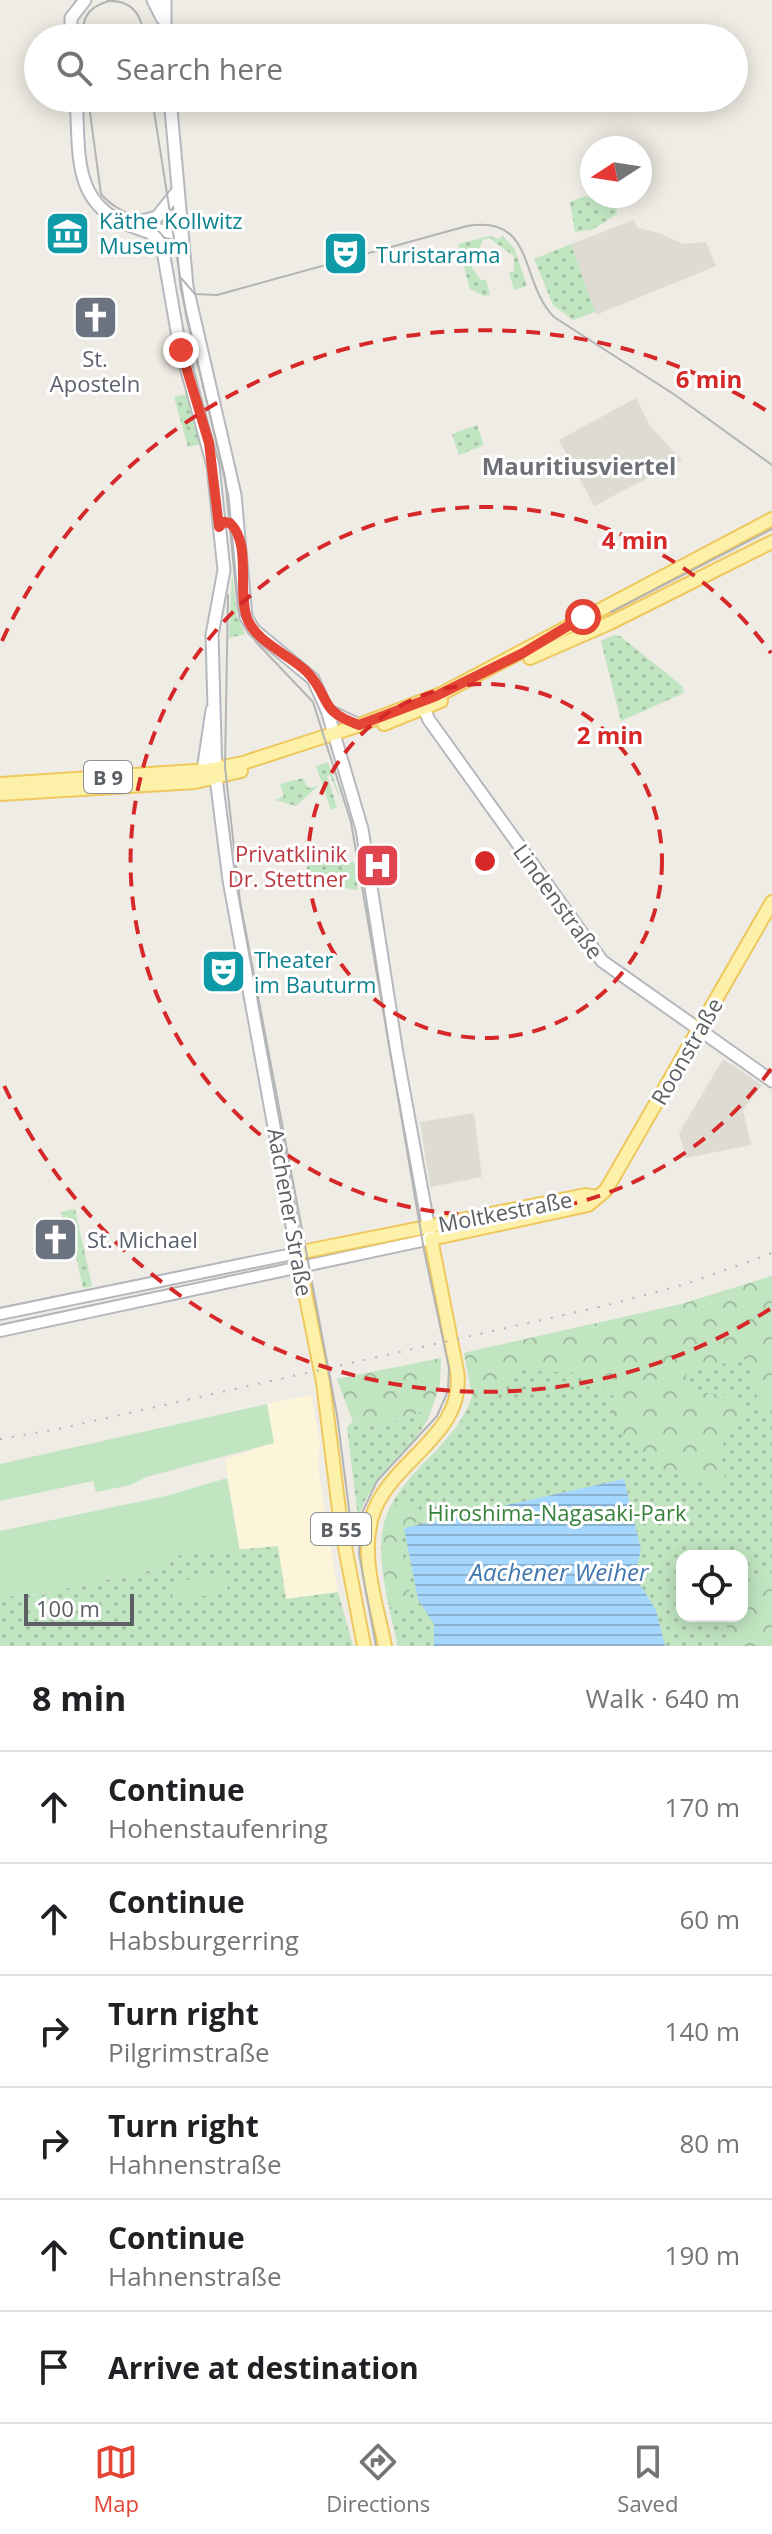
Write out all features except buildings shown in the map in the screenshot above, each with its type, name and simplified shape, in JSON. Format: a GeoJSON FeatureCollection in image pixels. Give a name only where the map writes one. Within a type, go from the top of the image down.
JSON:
{"type":"FeatureCollection","features":[{"type":"Feature","properties":{"kind":"main road"},"geometry":{"type":"LineString","coordinates":[[71,24],[71,18],[85,0]]}},
{"type":"Feature","properties":{"kind":"main road"},"geometry":{"type":"LineString","coordinates":[[153,0],[164,22]]}},
{"type":"Feature","properties":{"kind":"main road"},"geometry":{"type":"LineString","coordinates":[[164,22],[165,0]]}},
{"type":"Feature","properties":{"kind":"main road"},"geometry":{"type":"LineString","coordinates":[[78,112],[86,191],[109,218],[156,236],[164,253],[176,330],[209,443],[223,579],[212,642],[215,686],[203,771]]}},
{"type":"Feature","properties":{"kind":"main road"},"geometry":{"type":"LineString","coordinates":[[171,112],[187,287],[233,485],[245,609],[250,625],[317,684],[361,824],[430,1233]]}},
{"type":"Feature","properties":{"kind":"main road"},"geometry":{"type":"LineString","coordinates":[[138,222],[157,217],[178,190]]}},
{"type":"Feature","properties":{"kind":"main road"},"geometry":{"type":"LineString","coordinates":[[100,210],[180,235]]}},
{"type":"Feature","properties":{"kind":"main road","name":"B 9"},"geometry":{"type":"LineString","coordinates":[[333,738],[359,725],[422,705],[772,519]]}},
{"type":"Feature","properties":{"kind":"main road"},"geometry":{"type":"LineString","coordinates":[[219,527],[224,522],[230,523],[239,535]]}},
{"type":"Feature","properties":{"kind":"main road","name":"B 9"},"geometry":{"type":"LineString","coordinates":[[0,794],[216,774],[333,738],[422,705],[772,542]]}},
{"type":"Feature","properties":{"kind":"main road","name":"Aachener Straße"},"geometry":{"type":"LineString","coordinates":[[215,686],[216,774],[229,880],[325,1397],[341,1526],[364,1646]]}},
{"type":"Feature","properties":{"kind":"main road","name":"Lindenstraße"},"geometry":{"type":"LineString","coordinates":[[422,705],[596,954],[697,1030],[772,1081]]}},
{"type":"Feature","properties":{"kind":"main road"},"geometry":{"type":"LineString","coordinates":[[327,710],[359,725]]}},
{"type":"Feature","properties":{"kind":"main road","name":"B 9"},"geometry":{"type":"LineString","coordinates":[[0,784],[203,771],[216,774]]}},
{"type":"Feature","properties":{"kind":"main road","name":"Roonstraße"},"geometry":{"type":"LineString","coordinates":[[597,1197],[616,1177],[772,902]]}},
{"type":"Feature","properties":{"kind":"main road","name":"Moltkestraße"},"geometry":{"type":"LineString","coordinates":[[297,1253],[430,1233],[586,1195],[597,1197]]}},
{"type":"Feature","properties":{"kind":"main road","name":"B 55"},"geometry":{"type":"LineString","coordinates":[[385,1646],[368,1552],[373,1513],[387,1485],[451,1415],[458,1393],[457,1371],[430,1233]]}},
{"type":"Feature","properties":{"kind":"street","name":"Moltkestraße"},"geometry":{"type":"LineString","coordinates":[[0,1331],[301,1270],[430,1233]]}},
{"type":"Feature","properties":{"kind":"street","name":"Moltkestraße"},"geometry":{"type":"LineString","coordinates":[[0,1314],[297,1253]]}},
{"type":"Feature","properties":{"kind":"shaded area"},"geometry":{"type":"Polygon","coordinates":[[[634,220],[638,228],[683,244],[706,242],[716,266],[596,315],[571,244],[634,220]]]}},
{"type":"Feature","properties":{"kind":"shaded area"},"geometry":{"type":"Polygon","coordinates":[[[636,398],[650,426],[682,460],[594,506],[559,440],[636,398]]]}},
{"type":"Feature","properties":{"kind":"shaded area"},"geometry":{"type":"Polygon","coordinates":[[[723,1059],[762,1085],[743,1110],[751,1145],[686,1158],[679,1133],[723,1059]]]}},
{"type":"Feature","properties":{"kind":"shaded area"},"geometry":{"type":"Polygon","coordinates":[[[474,1113],[482,1177],[430,1187],[420,1122],[474,1113]]]}},
{"type":"Feature","properties":{"kind":"shaded area"},"geometry":{"type":"Polygon","coordinates":[[[311,1395],[320,1442],[318,1467],[338,1592],[286,1599],[278,1547],[240,1552],[225,1460],[274,1442],[267,1404],[311,1395]]]}},
{"type":"Feature","properties":{"kind":"green space"},"geometry":{"type":"Polygon","coordinates":[[[580,198],[580,208],[616,208],[617,214],[592,230],[575,232],[570,202],[580,198]]]}},
{"type":"Feature","properties":{"kind":"green space"},"geometry":{"type":"Polygon","coordinates":[[[502,235],[514,248],[527,286],[514,290],[509,273],[514,271],[514,256],[489,238],[483,240],[472,268],[481,280],[486,280],[490,295],[484,296],[470,289],[458,244],[489,236],[500,239],[502,235]]]}},
{"type":"Feature","properties":{"kind":"green space"},"geometry":{"type":"Polygon","coordinates":[[[571,244],[595,312],[573,320],[553,305],[534,259],[571,244]]]}},
{"type":"Feature","properties":{"kind":"green space"},"geometry":{"type":"Polygon","coordinates":[[[187,394],[200,444],[188,447],[174,397],[187,394]]]}},
{"type":"Feature","properties":{"kind":"green space"},"geometry":{"type":"Polygon","coordinates":[[[477,425],[484,445],[459,455],[452,434],[477,425]]]}},
{"type":"Feature","properties":{"kind":"green space"},"geometry":{"type":"Polygon","coordinates":[[[232,574],[237,616],[245,634],[229,638],[232,574]]]}},
{"type":"Feature","properties":{"kind":"green space"},"geometry":{"type":"Polygon","coordinates":[[[614,635],[620,636],[682,686],[684,693],[621,721],[601,641],[614,635]]]}},
{"type":"Feature","properties":{"kind":"green space"},"geometry":{"type":"Polygon","coordinates":[[[328,762],[343,806],[330,775],[327,776],[337,807],[331,810],[316,766],[328,762]]]}},
{"type":"Feature","properties":{"kind":"green space"},"geometry":{"type":"Polygon","coordinates":[[[303,778],[308,788],[318,786],[296,806],[275,800],[284,796],[280,784],[303,778]]]}},
{"type":"Feature","properties":{"kind":"green space"},"geometry":{"type":"Polygon","coordinates":[[[340,856],[346,863],[354,862],[358,890],[306,882],[307,866],[340,856]]]}},
{"type":"Feature","properties":{"kind":"green space"},"geometry":{"type":"Polygon","coordinates":[[[75,1209],[92,1286],[83,1288],[70,1228],[65,1229],[61,1212],[75,1209]]]}},
{"type":"Feature","properties":{"kind":"green space","name":"Hiroshima-Nagasaki-Park"},"geometry":{"type":"Polygon","coordinates":[[[772,1276],[772,1646],[398,1646],[382,1568],[384,1523],[402,1489],[454,1430],[464,1414],[473,1391],[464,1353],[682,1304],[772,1276]]]}},
{"type":"Feature","properties":{"kind":"green space"},"geometry":{"type":"Polygon","coordinates":[[[772,1276],[772,1402],[760,1408],[747,1359],[686,1371],[687,1390],[738,1397],[744,1414],[729,1430],[718,1456],[729,1468],[717,1489],[653,1465],[612,1422],[614,1397],[583,1373],[513,1370],[485,1402],[472,1396],[464,1353],[682,1304],[772,1276]]]}},
{"type":"Feature","properties":{"kind":"green space"},"geometry":{"type":"Polygon","coordinates":[[[441,1358],[440,1384],[432,1408],[381,1426],[353,1422],[337,1379],[441,1358]]]}},
{"type":"Feature","properties":{"kind":"green space"},"geometry":{"type":"Polygon","coordinates":[[[267,1404],[274,1443],[146,1477],[131,1485],[96,1492],[93,1481],[0,1501],[0,1464],[267,1404]]]}},
{"type":"Feature","properties":{"kind":"green space"},"geometry":{"type":"Polygon","coordinates":[[[432,1408],[418,1435],[375,1485],[358,1518],[347,1427],[353,1422],[381,1426],[432,1408]]]}},
{"type":"Feature","properties":{"kind":"green space"},"geometry":{"type":"Polygon","coordinates":[[[227,1478],[240,1552],[169,1556],[170,1566],[41,1594],[0,1597],[0,1531],[166,1496],[227,1478]]]}},
{"type":"Feature","properties":{"kind":"green space"},"geometry":{"type":"Polygon","coordinates":[[[418,1504],[421,1521],[398,1527],[412,1604],[390,1609],[383,1556],[388,1517],[393,1505],[418,1504]]]}},
{"type":"Feature","properties":{"kind":"green space"},"geometry":{"type":"Polygon","coordinates":[[[278,1546],[286,1599],[338,1592],[353,1646],[0,1646],[0,1597],[41,1594],[170,1566],[168,1556],[278,1546]]]}},
{"type":"Feature","properties":{"kind":"green space"},"geometry":{"type":"Polygon","coordinates":[[[224,1572],[228,1591],[174,1602],[170,1584],[224,1572]]]}},
{"type":"Feature","properties":{"kind":"green space"},"geometry":{"type":"Polygon","coordinates":[[[772,1572],[772,1646],[721,1646],[726,1639],[727,1622],[748,1622],[748,1591],[772,1572]]]}},
{"type":"Feature","properties":{"kind":"water","name":"Aachener Weiher"},"geometry":{"type":"Polygon","coordinates":[[[624,1479],[641,1549],[637,1567],[639,1583],[656,1610],[665,1646],[434,1646],[434,1624],[418,1599],[404,1528],[624,1479]]]}},
{"type":"Feature","properties":{"kind":"tram line"},"geometry":{"type":"LineString","coordinates":[[84,24],[94,7],[115,0]]}},
{"type":"Feature","properties":{"kind":"tram line"},"geometry":{"type":"LineString","coordinates":[[107,1],[121,2],[132,8],[141,24]]}},
{"type":"Feature","properties":{"kind":"tram line"},"geometry":{"type":"LineString","coordinates":[[90,112],[101,194],[119,209],[158,231],[171,252]]}},
{"type":"Feature","properties":{"kind":"tram line"},"geometry":{"type":"LineString","coordinates":[[154,112],[186,315],[225,477],[238,610],[256,642],[313,702],[351,822],[424,1250],[449,1368],[448,1391],[437,1416],[377,1481],[361,1515],[359,1554],[376,1646]]}},
{"type":"Feature","properties":{"kind":"tram line"},"geometry":{"type":"LineString","coordinates":[[181,278],[195,294],[217,295],[467,226],[489,225],[505,230],[516,240],[543,303],[554,317],[675,395],[772,465]]}},
{"type":"Feature","properties":{"kind":"tram line"},"geometry":{"type":"LineString","coordinates":[[611,612],[772,529]]}},
{"type":"Feature","properties":{"kind":"tram line"},"geometry":{"type":"LineString","coordinates":[[228,595],[225,767],[240,901],[337,1415],[353,1540]]}},
{"type":"Feature","properties":{"kind":"railway"},"geometry":{"type":"LineString","coordinates":[[0,1439],[58,1429],[608,1305],[689,1283],[772,1253]]}},
{"type":"Feature","properties":{"kind":"place","name":"Käthe Kollwitz Museum"},"geometry":{"type":"Point","coordinates":[68,233]}},
{"type":"Feature","properties":{"kind":"place","name":"Turistarama"},"geometry":{"type":"Point","coordinates":[345,254]}},
{"type":"Feature","properties":{"kind":"place","name":"St. Aposteln"},"geometry":{"type":"Point","coordinates":[95,317]}},
{"type":"Feature","properties":{"kind":"place","name":"Privatklinik Dr. Stettner"},"geometry":{"type":"Point","coordinates":[378,866]}},
{"type":"Feature","properties":{"kind":"place","name":"Theater im Bauturm"},"geometry":{"type":"Point","coordinates":[223,972]}},
{"type":"Feature","properties":{"kind":"place","name":"St. Michael"},"geometry":{"type":"Point","coordinates":[56,1239]}},
{"type":"Feature","properties":{"kind":"district","name":"Mauritiusviertel"},"geometry":{"type":"Point","coordinates":[579,465]}},
{"type":"Feature","properties":{"kind":"route"},"geometry":{"type":"LineString","coordinates":[[181,350],[209,443],[219,527],[224,522],[230,523],[239,535],[246,617],[254,630],[313,679],[327,710],[359,725],[436,696],[523,653],[583,617]]}}]}
